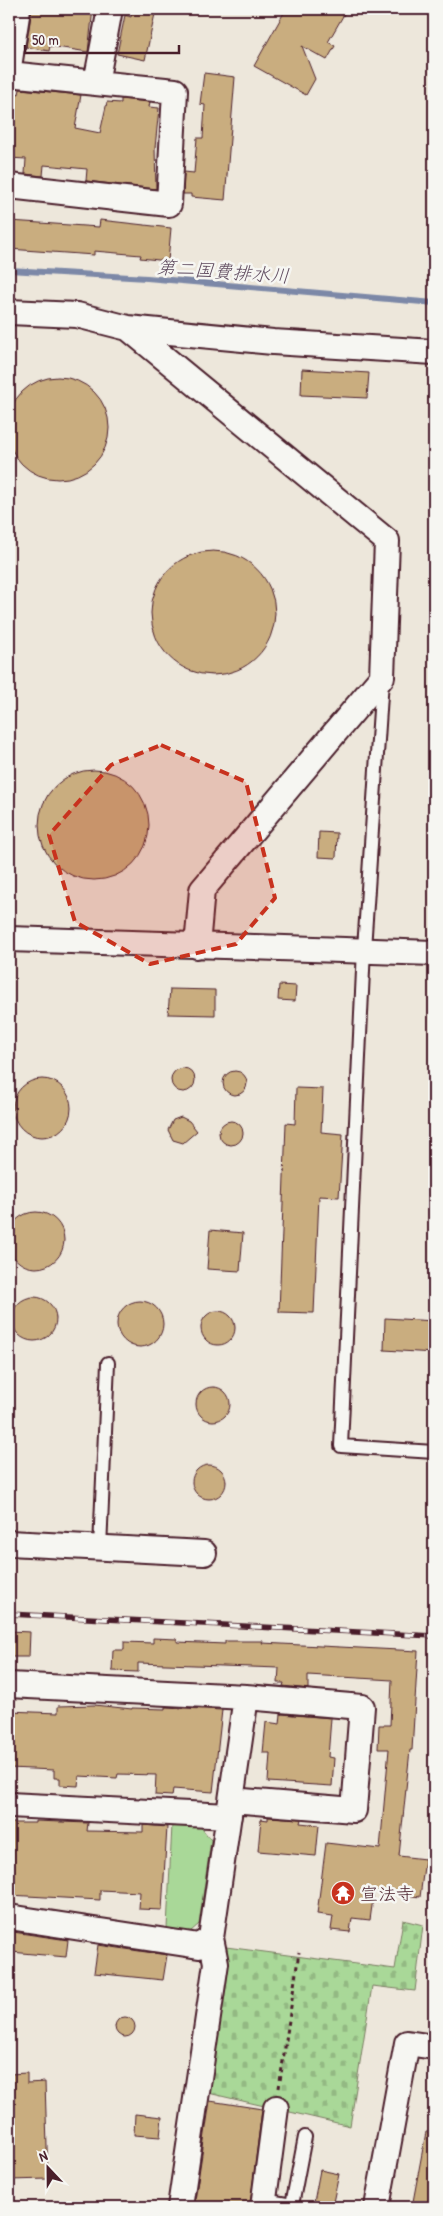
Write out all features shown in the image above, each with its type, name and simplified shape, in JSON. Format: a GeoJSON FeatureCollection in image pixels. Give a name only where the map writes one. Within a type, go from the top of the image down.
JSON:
{"type":"FeatureCollection","features":[{"type":"Feature","properties":{"kind":"street"},"geometry":{"type":"LineString","coordinates":[[9,67],[18,9]]}},
{"type":"Feature","properties":{"kind":"street"},"geometry":{"type":"LineString","coordinates":[[96,83],[110,9]]}},
{"type":"Feature","properties":{"kind":"street"},"geometry":{"type":"LineString","coordinates":[[9,74],[175,91],[169,204],[9,186]]}},
{"type":"Feature","properties":{"kind":"street"},"geometry":{"type":"LineString","coordinates":[[9,312],[77,315],[128,328],[274,342],[434,352]]}},
{"type":"Feature","properties":{"kind":"street"},"geometry":{"type":"LineString","coordinates":[[128,328],[387,541],[382,677],[202,890],[196,946]]}},
{"type":"Feature","properties":{"kind":"street"},"geometry":{"type":"LineString","coordinates":[[9,939],[434,952]]}},
{"type":"Feature","properties":{"kind":"street"},"geometry":{"type":"LineString","coordinates":[[9,1543],[204,1553]]}},
{"type":"Feature","properties":{"kind":"street"},"geometry":{"type":"LineString","coordinates":[[9,1684],[246,1697],[362,1707],[354,1810],[9,1805]]}},
{"type":"Feature","properties":{"kind":"street"},"geometry":{"type":"LineString","coordinates":[[180,2207],[216,1963],[211,1938],[246,1697]]}},
{"type":"Feature","properties":{"kind":"street"},"geometry":{"type":"LineString","coordinates":[[9,1917],[199,1946],[211,1938]]}},
{"type":"Feature","properties":{"kind":"street"},"geometry":{"type":"LineString","coordinates":[[377,2207],[407,2043],[434,2046]]}},
{"type":"Feature","properties":{"kind":"street"},"geometry":{"type":"LineString","coordinates":[[264,2204],[276,2108]]}},
{"type":"Feature","properties":{"kind":"lane"},"geometry":{"type":"LineString","coordinates":[[382,677],[364,949],[341,1446],[434,1452]]}},
{"type":"Feature","properties":{"kind":"lane"},"geometry":{"type":"LineString","coordinates":[[100,1548],[108,1362]]}},
{"type":"Feature","properties":{"kind":"lane"},"geometry":{"type":"LineString","coordinates":[[264,2204],[292,2205],[305,2137]]}},
{"type":"Feature","properties":{"kind":"path"},"geometry":{"type":"LineString","coordinates":[[276,2108],[299,1952]]}},
{"type":"Feature","properties":{"kind":"highlighted area"},"geometry":{"type":"Polygon","coordinates":[[[161,745],[246,782],[275,898],[236,944],[150,964],[75,922],[49,835],[111,765],[161,745]]]}},
{"type":"Feature","properties":{"kind":"green space"},"geometry":{"type":"Polygon","coordinates":[[[172,1825],[199,1825],[211,1840],[199,1924],[190,1932],[167,1928],[172,1825]]]}},
{"type":"Feature","properties":{"kind":"green space"},"geometry":{"type":"Polygon","coordinates":[[[403,1920],[423,1925],[415,1991],[372,1986],[350,2126],[204,2092],[226,1947],[395,1969],[403,1920]]]}},
{"type":"Feature","properties":{"kind":"building"},"geometry":{"type":"Polygon","coordinates":[[[32,9],[93,9],[88,52],[50,46],[49,51],[26,47],[32,9]]]}},
{"type":"Feature","properties":{"kind":"building"},"geometry":{"type":"Polygon","coordinates":[[[133,9],[156,9],[145,60],[117,54],[125,15],[131,17],[133,9]]]}},
{"type":"Feature","properties":{"kind":"building"},"geometry":{"type":"Polygon","coordinates":[[[286,9],[347,9],[328,42],[335,46],[327,60],[302,46],[315,79],[306,95],[254,66],[286,9]]]}},
{"type":"Feature","properties":{"kind":"building"},"geometry":{"type":"Polygon","coordinates":[[[204,73],[235,77],[225,200],[191,197],[191,194],[183,194],[184,172],[194,173],[197,138],[203,138],[205,105],[200,104],[204,73]]]}},
{"type":"Feature","properties":{"kind":"building"},"geometry":{"type":"Polygon","coordinates":[[[20,89],[81,95],[75,128],[100,133],[107,102],[121,103],[121,99],[150,102],[149,107],[159,108],[155,148],[156,189],[86,181],[87,169],[44,165],[43,176],[25,174],[26,159],[9,158],[9,140],[11,140],[17,93],[19,94],[20,89]]]}},
{"type":"Feature","properties":{"kind":"building"},"geometry":{"type":"Polygon","coordinates":[[[100,220],[171,228],[168,261],[140,258],[141,255],[94,251],[94,255],[9,249],[10,221],[99,227],[100,220]]]}},
{"type":"Feature","properties":{"kind":"building"},"geometry":{"type":"Polygon","coordinates":[[[302,369],[369,373],[367,398],[301,395],[302,369]]]}},
{"type":"Feature","properties":{"kind":"building"},"geometry":{"type":"Polygon","coordinates":[[[58,377],[77,381],[94,392],[105,409],[109,428],[105,447],[94,464],[77,475],[58,479],[39,475],[22,464],[11,447],[7,428],[11,409],[22,392],[39,381],[58,377]]]}},
{"type":"Feature","properties":{"kind":"building"},"geometry":{"type":"Polygon","coordinates":[[[213,551],[237,556],[248,561],[257,569],[265,578],[270,589],[275,613],[270,637],[265,648],[257,657],[248,665],[237,670],[213,675],[189,670],[178,665],[169,657],[161,648],[156,637],[151,613],[156,589],[161,578],[169,569],[178,561],[189,556],[213,551]]]}},
{"type":"Feature","properties":{"kind":"building"},"geometry":{"type":"Polygon","coordinates":[[[94,770],[115,774],[133,786],[145,804],[149,825],[145,846],[133,864],[115,876],[94,880],[73,876],[55,864],[43,846],[39,825],[43,804],[55,786],[73,774],[94,770]]]}},
{"type":"Feature","properties":{"kind":"building"},"geometry":{"type":"Polygon","coordinates":[[[319,832],[337,833],[336,858],[318,857],[319,832]]]}},
{"type":"Feature","properties":{"kind":"building"},"geometry":{"type":"Polygon","coordinates":[[[279,985],[296,986],[295,1001],[278,1000],[279,985]]]}},
{"type":"Feature","properties":{"kind":"building"},"geometry":{"type":"Polygon","coordinates":[[[170,989],[215,990],[215,1015],[168,1014],[170,989]]]}},
{"type":"Feature","properties":{"kind":"building"},"geometry":{"type":"Polygon","coordinates":[[[183,1068],[192,1071],[195,1080],[192,1089],[183,1092],[174,1089],[171,1080],[174,1071],[183,1068]]]}},
{"type":"Feature","properties":{"kind":"building"},"geometry":{"type":"Polygon","coordinates":[[[235,1071],[240,1072],[246,1078],[246,1088],[240,1094],[235,1095],[230,1094],[224,1088],[223,1083],[224,1078],[230,1072],[235,1071]]]}},
{"type":"Feature","properties":{"kind":"building"},"geometry":{"type":"Polygon","coordinates":[[[36,1079],[48,1079],[63,1087],[71,1102],[71,1114],[63,1129],[48,1137],[36,1137],[21,1129],[13,1114],[13,1102],[21,1087],[36,1079]]]}},
{"type":"Feature","properties":{"kind":"building"},"geometry":{"type":"Polygon","coordinates":[[[296,1088],[323,1089],[321,1132],[343,1134],[339,1197],[319,1196],[314,1313],[279,1312],[286,1123],[295,1124],[296,1088]]]}},
{"type":"Feature","properties":{"kind":"building"},"geometry":{"type":"Polygon","coordinates":[[[181,1117],[189,1121],[197,1131],[183,1143],[173,1140],[168,1130],[173,1120],[181,1117]]]}},
{"type":"Feature","properties":{"kind":"building"},"geometry":{"type":"Polygon","coordinates":[[[231,1121],[240,1124],[243,1133],[240,1142],[231,1145],[222,1142],[219,1133],[222,1124],[231,1121]]]}},
{"type":"Feature","properties":{"kind":"building"},"geometry":{"type":"Polygon","coordinates":[[[30,1212],[42,1212],[52,1216],[60,1224],[64,1240],[60,1256],[52,1264],[42,1268],[30,1268],[20,1264],[12,1256],[8,1246],[8,1234],[12,1224],[20,1216],[30,1212]]]}},
{"type":"Feature","properties":{"kind":"building"},"geometry":{"type":"Polygon","coordinates":[[[210,1230],[243,1233],[240,1271],[207,1269],[210,1230]]]}},
{"type":"Feature","properties":{"kind":"building"},"geometry":{"type":"Polygon","coordinates":[[[34,1297],[46,1301],[52,1307],[56,1319],[52,1331],[46,1337],[34,1341],[22,1337],[16,1331],[12,1319],[16,1307],[22,1301],[34,1297]]]}},
{"type":"Feature","properties":{"kind":"building"},"geometry":{"type":"Polygon","coordinates":[[[140,1301],[153,1305],[159,1311],[163,1324],[159,1337],[153,1343],[140,1347],[127,1343],[121,1337],[117,1324],[121,1311],[127,1305],[140,1301]]]}},
{"type":"Feature","properties":{"kind":"building"},"geometry":{"type":"Polygon","coordinates":[[[218,1311],[225,1312],[230,1316],[234,1321],[234,1335],[230,1340],[225,1344],[218,1345],[211,1344],[206,1340],[202,1335],[201,1328],[202,1321],[206,1316],[211,1312],[218,1311]]]}},
{"type":"Feature","properties":{"kind":"building"},"geometry":{"type":"Polygon","coordinates":[[[385,1318],[434,1321],[434,1353],[384,1350],[385,1318]]]}},
{"type":"Feature","properties":{"kind":"building"},"geometry":{"type":"Polygon","coordinates":[[[213,1387],[220,1388],[225,1392],[229,1397],[229,1411],[225,1416],[220,1420],[213,1421],[206,1420],[201,1416],[197,1411],[196,1404],[197,1397],[201,1392],[206,1388],[213,1387]]]}},
{"type":"Feature","properties":{"kind":"building"},"geometry":{"type":"Polygon","coordinates":[[[209,1465],[216,1466],[221,1470],[225,1475],[225,1489],[221,1494],[216,1498],[209,1499],[202,1498],[197,1494],[193,1489],[192,1482],[193,1475],[197,1470],[202,1466],[209,1465]]]}},
{"type":"Feature","properties":{"kind":"building"},"geometry":{"type":"Polygon","coordinates":[[[9,1631],[30,1632],[29,1657],[9,1657],[9,1631]]]}},
{"type":"Feature","properties":{"kind":"building"},"geometry":{"type":"Polygon","coordinates":[[[153,1638],[177,1639],[177,1642],[225,1644],[225,1641],[263,1641],[262,1643],[418,1651],[412,1750],[410,1750],[399,1856],[425,1859],[420,1897],[374,1891],[370,1920],[352,1918],[350,1932],[331,1930],[333,1916],[317,1914],[326,1843],[380,1849],[389,1749],[378,1749],[379,1725],[390,1725],[392,1680],[308,1675],[308,1689],[283,1686],[284,1683],[278,1683],[279,1668],[138,1663],[138,1672],[112,1671],[113,1650],[124,1650],[124,1642],[153,1643],[153,1638]]]}},
{"type":"Feature","properties":{"kind":"building"},"geometry":{"type":"Polygon","coordinates":[[[94,1705],[132,1709],[165,1709],[165,1707],[222,1710],[213,1792],[173,1789],[172,1796],[155,1795],[156,1775],[118,1774],[117,1778],[79,1776],[78,1786],[60,1785],[60,1778],[54,1778],[54,1770],[9,1768],[9,1711],[58,1713],[58,1706],[94,1705]]]}},
{"type":"Feature","properties":{"kind":"building"},"geometry":{"type":"Polygon","coordinates":[[[281,1714],[331,1718],[328,1757],[334,1758],[332,1786],[268,1782],[270,1753],[263,1753],[266,1722],[280,1724],[281,1714]]]}},
{"type":"Feature","properties":{"kind":"building"},"geometry":{"type":"Polygon","coordinates":[[[268,1817],[301,1819],[300,1823],[319,1825],[316,1856],[258,1851],[261,1819],[268,1820],[268,1817]]]}},
{"type":"Feature","properties":{"kind":"building"},"geometry":{"type":"Polygon","coordinates":[[[35,1821],[88,1823],[87,1831],[143,1832],[143,1825],[167,1827],[162,1910],[139,1909],[140,1892],[100,1890],[100,1900],[9,1895],[9,1823],[35,1823],[35,1821]]]}},
{"type":"Feature","properties":{"kind":"building"},"geometry":{"type":"Polygon","coordinates":[[[13,1932],[68,1940],[66,1957],[11,1952],[13,1932]]]}},
{"type":"Feature","properties":{"kind":"building"},"geometry":{"type":"Polygon","coordinates":[[[98,1945],[167,1955],[163,1980],[94,1973],[98,1945]]]}},
{"type":"Feature","properties":{"kind":"building"},"geometry":{"type":"Polygon","coordinates":[[[125,2017],[132,2020],[135,2027],[132,2034],[125,2037],[118,2034],[115,2027],[118,2020],[125,2017]]]}},
{"type":"Feature","properties":{"kind":"building"},"geometry":{"type":"Polygon","coordinates":[[[27,2073],[27,2083],[45,2082],[48,2179],[9,2180],[9,2074],[27,2073]]]}},
{"type":"Feature","properties":{"kind":"building"},"geometry":{"type":"Polygon","coordinates":[[[210,2101],[262,2109],[250,2207],[194,2207],[210,2101]]]}},
{"type":"Feature","properties":{"kind":"building"},"geometry":{"type":"Polygon","coordinates":[[[135,2114],[162,2117],[160,2137],[134,2135],[135,2114]]]}},
{"type":"Feature","properties":{"kind":"building"},"geometry":{"type":"Polygon","coordinates":[[[426,2132],[434,2132],[434,2207],[412,2207],[426,2132]]]}},
{"type":"Feature","properties":{"kind":"building"},"geometry":{"type":"Polygon","coordinates":[[[320,2170],[339,2174],[332,2207],[313,2207],[320,2170]]]}},
{"type":"Feature","properties":{"kind":"waterway","name":"第二国費排水川"},"geometry":{"type":"LineString","coordinates":[[9,270],[147,278],[434,303]]}},
{"type":"Feature","properties":{"kind":"railway"},"geometry":{"type":"LineString","coordinates":[[9,1614],[434,1636]]}},
{"type":"Feature","properties":{"kind":"place","name":"宣法寺"},"geometry":{"type":"Point","coordinates":[343,1893]}}]}
